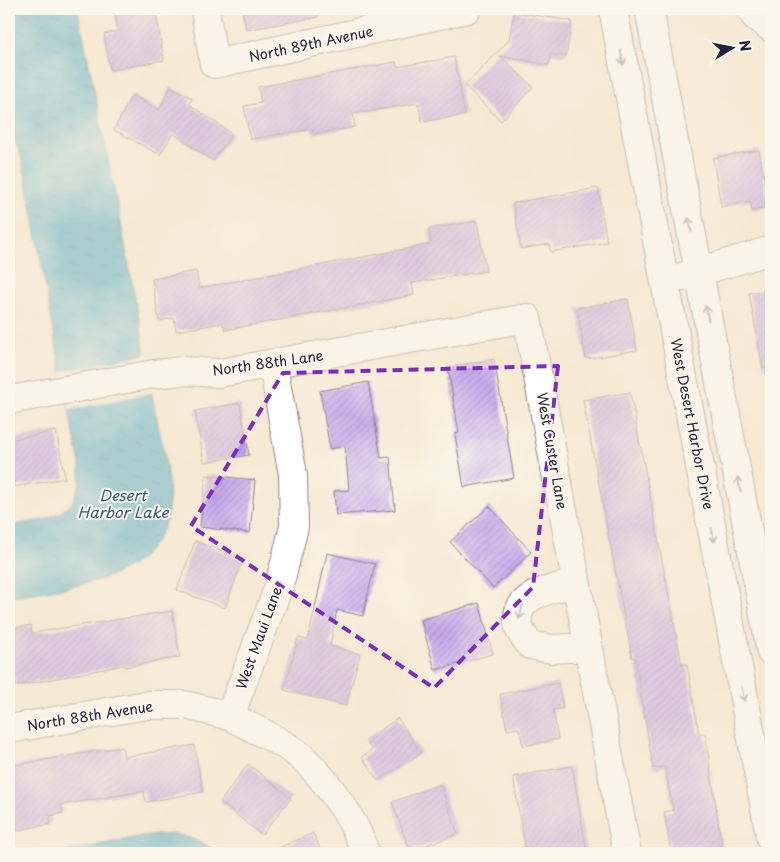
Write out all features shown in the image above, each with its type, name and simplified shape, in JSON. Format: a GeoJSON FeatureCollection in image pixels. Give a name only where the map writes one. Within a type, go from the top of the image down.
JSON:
{"type":"FeatureCollection","features":[{"type":"Feature","properties":{"kind":"street","name":"North 89th Avenue"},"geometry":{"type":"LineString","coordinates":[[205,9],[214,64],[467,10]]}},
{"type":"Feature","properties":{"kind":"street","name":"West Desert Harbor Drive"},"geometry":{"type":"LineString","coordinates":[[616,9],[664,280],[771,840]]}},
{"type":"Feature","properties":{"kind":"street"},"geometry":{"type":"LineString","coordinates":[[649,9],[771,652]]}},
{"type":"Feature","properties":{"kind":"street"},"geometry":{"type":"LineString","coordinates":[[751,9],[755,16],[771,28]]}},
{"type":"Feature","properties":{"kind":"street"},"geometry":{"type":"LineString","coordinates":[[664,280],[699,273],[771,250]]}},
{"type":"Feature","properties":{"kind":"street","name":"North 88th Lane"},"geometry":{"type":"LineString","coordinates":[[9,400],[154,374],[183,371],[219,373],[273,365],[527,318]]}},
{"type":"Feature","properties":{"kind":"street","name":"West Custer Lane"},"geometry":{"type":"LineString","coordinates":[[527,318],[627,853]]}},
{"type":"Feature","properties":{"kind":"street","name":"West Maui Lane"},"geometry":{"type":"LineString","coordinates":[[230,716],[279,586],[294,528],[293,475],[273,365]]}},
{"type":"Feature","properties":{"kind":"street"},"geometry":{"type":"LineString","coordinates":[[576,584],[544,591],[525,600],[518,613],[519,629],[530,645],[552,649],[587,647]]}},
{"type":"Feature","properties":{"kind":"street","name":"North 88th Avenue"},"geometry":{"type":"LineString","coordinates":[[9,729],[147,705],[185,705],[230,716]]}},
{"type":"Feature","properties":{"kind":"street"},"geometry":{"type":"LineString","coordinates":[[230,716],[296,752],[337,797],[362,843],[364,853]]}},
{"type":"Feature","properties":{"kind":"highlighted area"},"geometry":{"type":"Polygon","coordinates":[[[558,366],[533,587],[434,688],[191,526],[283,373],[558,366]]]}},
{"type":"Feature","properties":{"kind":"water","name":"Desert Harbor Lake"},"geometry":{"type":"Polygon","coordinates":[[[9,9],[78,9],[125,242],[165,457],[169,487],[169,509],[166,522],[157,540],[136,562],[121,571],[103,579],[84,584],[9,597],[9,526],[46,519],[61,512],[72,503],[80,483],[80,464],[61,372],[27,183],[20,153],[9,129],[9,9]]]}},
{"type":"Feature","properties":{"kind":"water"},"geometry":{"type":"Polygon","coordinates":[[[169,834],[195,840],[218,853],[55,853],[144,836],[169,834]]]}},
{"type":"Feature","properties":{"kind":"pier"},"geometry":{"type":"Polygon","coordinates":[[[148,354],[154,392],[69,410],[61,372],[148,354]]]}},
{"type":"Feature","properties":{"kind":"building"},"geometry":{"type":"Polygon","coordinates":[[[114,9],[155,9],[164,60],[110,70],[104,34],[118,31],[114,9]]]}},
{"type":"Feature","properties":{"kind":"building"},"geometry":{"type":"Polygon","coordinates":[[[242,9],[317,9],[318,17],[246,30],[242,9]]]}},
{"type":"Feature","properties":{"kind":"building"},"geometry":{"type":"Polygon","coordinates":[[[514,12],[572,21],[566,56],[551,54],[549,65],[500,56],[533,87],[501,121],[465,86],[509,40],[514,12]]]}},
{"type":"Feature","properties":{"kind":"building"},"geometry":{"type":"Polygon","coordinates":[[[454,57],[465,115],[422,122],[418,103],[353,114],[355,127],[313,134],[312,129],[250,139],[244,106],[261,103],[258,87],[396,62],[397,67],[454,57]]]}},
{"type":"Feature","properties":{"kind":"building"},"geometry":{"type":"Polygon","coordinates":[[[171,87],[192,98],[189,104],[232,134],[213,161],[173,133],[160,155],[114,130],[132,95],[159,110],[171,87]]]}},
{"type":"Feature","properties":{"kind":"building"},"geometry":{"type":"Polygon","coordinates":[[[759,150],[769,207],[752,211],[750,201],[721,207],[713,158],[759,150]]]}},
{"type":"Feature","properties":{"kind":"building"},"geometry":{"type":"Polygon","coordinates":[[[598,188],[607,242],[551,252],[549,244],[521,249],[513,203],[598,188]]]}},
{"type":"Feature","properties":{"kind":"building"},"geometry":{"type":"Polygon","coordinates":[[[477,221],[486,271],[412,283],[414,295],[225,330],[223,323],[176,331],[174,318],[159,321],[152,279],[196,271],[199,288],[431,244],[429,229],[477,221]]]}},
{"type":"Feature","properties":{"kind":"building"},"geometry":{"type":"Polygon","coordinates":[[[771,289],[771,368],[763,368],[749,293],[771,289]]]}},
{"type":"Feature","properties":{"kind":"building"},"geometry":{"type":"Polygon","coordinates":[[[628,299],[637,350],[586,359],[577,308],[628,299]]]}},
{"type":"Feature","properties":{"kind":"building"},"geometry":{"type":"Polygon","coordinates":[[[494,359],[514,478],[464,487],[455,434],[459,433],[448,368],[494,359]]]}},
{"type":"Feature","properties":{"kind":"building"},"geometry":{"type":"Polygon","coordinates":[[[368,382],[381,458],[390,457],[395,510],[336,515],[334,491],[349,490],[345,446],[330,449],[320,391],[368,382]]]}},
{"type":"Feature","properties":{"kind":"building"},"geometry":{"type":"Polygon","coordinates":[[[630,392],[682,665],[687,664],[699,734],[705,734],[723,853],[671,853],[664,812],[673,810],[665,767],[653,769],[635,657],[632,658],[583,400],[630,392]]]}},
{"type":"Feature","properties":{"kind":"building"},"geometry":{"type":"Polygon","coordinates":[[[240,403],[249,455],[204,462],[195,411],[240,403]]]}},
{"type":"Feature","properties":{"kind":"building"},"geometry":{"type":"Polygon","coordinates":[[[56,431],[65,478],[14,487],[9,456],[9,440],[56,431]]]}},
{"type":"Feature","properties":{"kind":"building"},"geometry":{"type":"Polygon","coordinates":[[[206,475],[255,480],[250,533],[200,527],[206,475]]]}},
{"type":"Feature","properties":{"kind":"building"},"geometry":{"type":"Polygon","coordinates":[[[489,506],[531,552],[493,588],[450,542],[489,506]]]}},
{"type":"Feature","properties":{"kind":"building"},"geometry":{"type":"Polygon","coordinates":[[[195,541],[243,559],[225,608],[177,590],[195,541]]]}},
{"type":"Feature","properties":{"kind":"building"},"geometry":{"type":"Polygon","coordinates":[[[327,553],[375,564],[363,616],[337,610],[330,646],[360,654],[346,706],[284,690],[298,638],[308,640],[327,553]]]}},
{"type":"Feature","properties":{"kind":"building"},"geometry":{"type":"Polygon","coordinates":[[[479,603],[493,654],[435,670],[421,620],[479,603]]]}},
{"type":"Feature","properties":{"kind":"building"},"geometry":{"type":"Polygon","coordinates":[[[172,611],[180,657],[125,667],[124,665],[16,686],[14,675],[9,676],[9,629],[31,625],[32,633],[172,611]]]}},
{"type":"Feature","properties":{"kind":"building"},"geometry":{"type":"Polygon","coordinates":[[[558,683],[563,708],[553,710],[558,739],[523,746],[519,728],[507,730],[500,694],[558,683]]]}},
{"type":"Feature","properties":{"kind":"building"},"geometry":{"type":"Polygon","coordinates":[[[398,718],[421,753],[378,781],[362,757],[372,750],[365,740],[398,718]]]}},
{"type":"Feature","properties":{"kind":"building"},"geometry":{"type":"Polygon","coordinates":[[[194,745],[203,792],[146,802],[144,791],[61,805],[63,813],[50,816],[51,824],[13,831],[9,808],[9,766],[122,747],[124,757],[194,745]]]}},
{"type":"Feature","properties":{"kind":"building"},"geometry":{"type":"Polygon","coordinates":[[[248,764],[291,798],[262,835],[220,802],[248,764]]]}},
{"type":"Feature","properties":{"kind":"building"},"geometry":{"type":"Polygon","coordinates":[[[572,766],[587,853],[526,853],[513,777],[572,766]]]}},
{"type":"Feature","properties":{"kind":"building"},"geometry":{"type":"Polygon","coordinates":[[[440,784],[458,834],[410,851],[392,802],[440,784]]]}},
{"type":"Feature","properties":{"kind":"building"},"geometry":{"type":"Polygon","coordinates":[[[313,833],[322,853],[267,853],[313,833]]]}}]}
